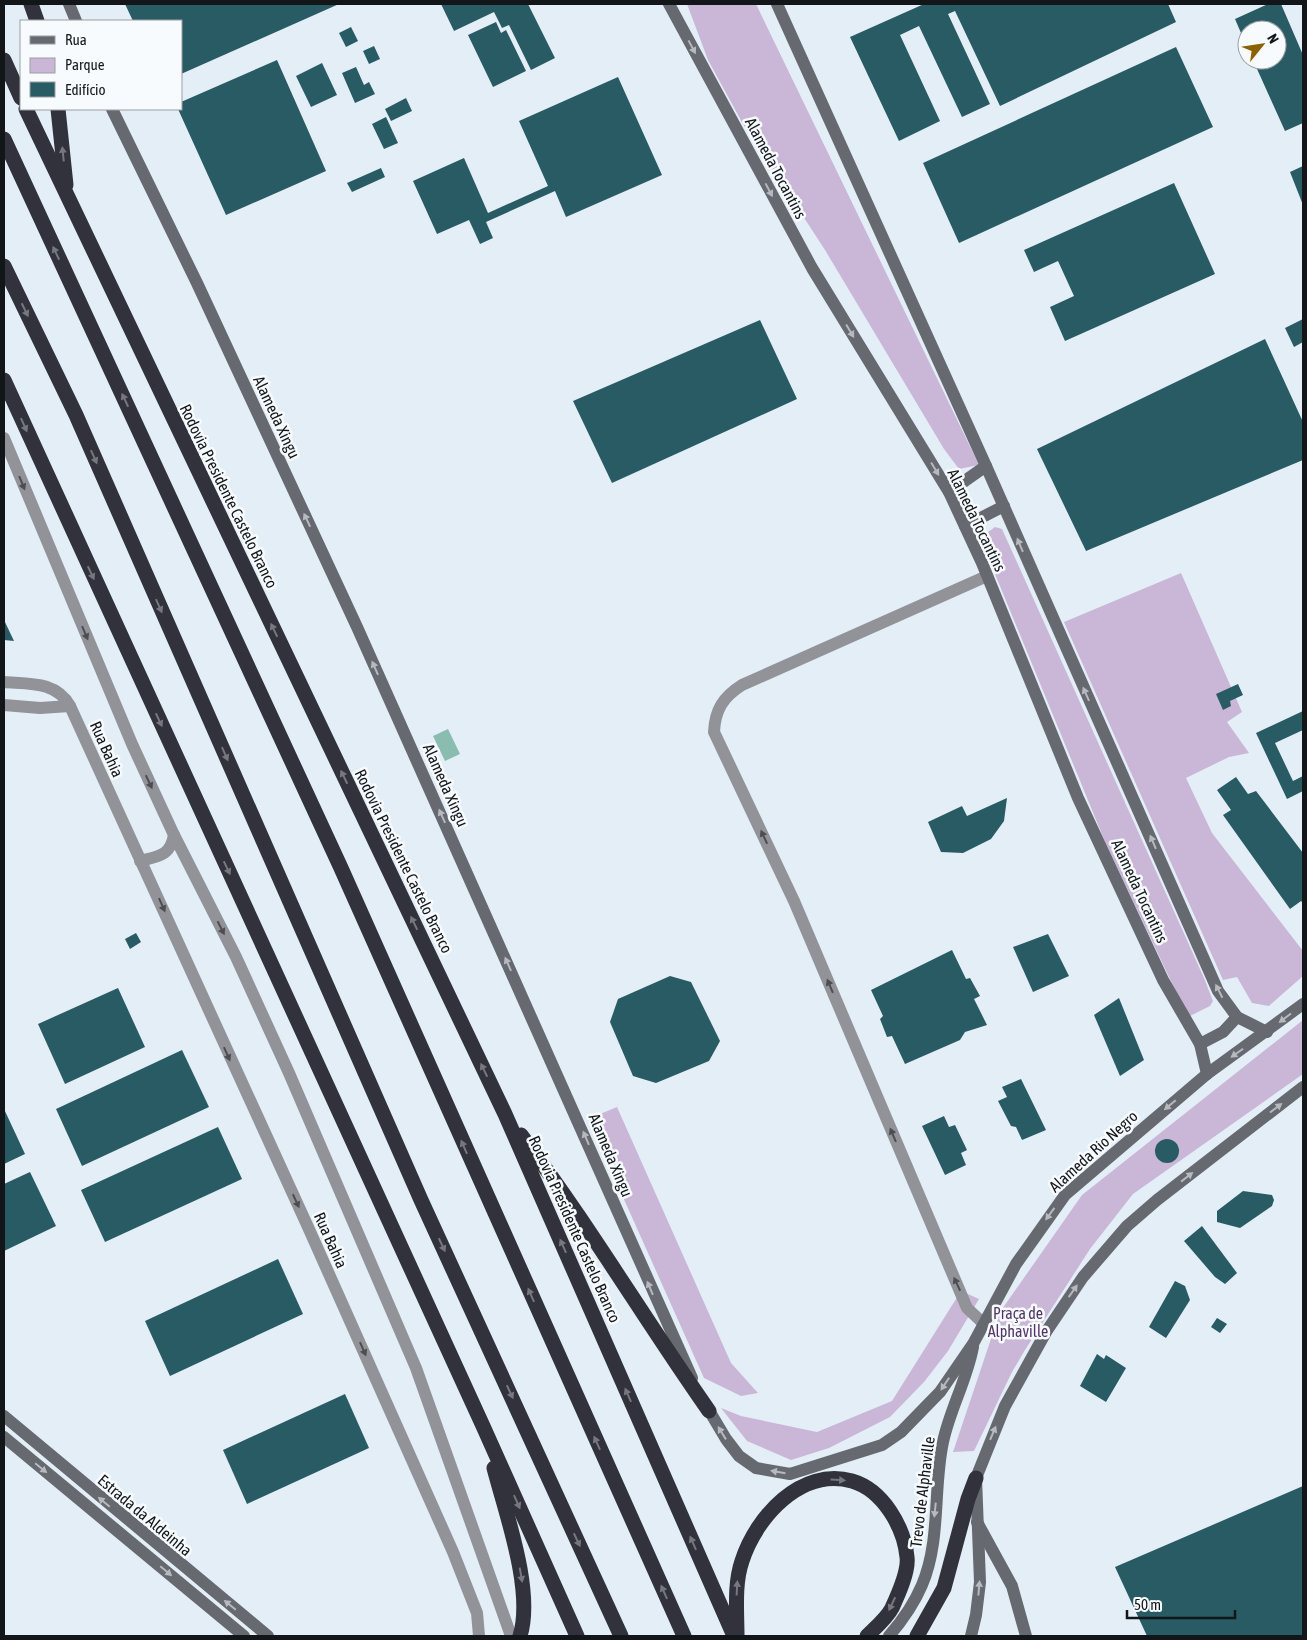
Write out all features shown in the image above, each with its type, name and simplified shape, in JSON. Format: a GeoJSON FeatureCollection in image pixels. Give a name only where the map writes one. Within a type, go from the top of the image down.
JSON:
{"type":"FeatureCollection","features":[{"type":"Feature","properties":{"kind":"highway"},"geometry":{"type":"LineString","coordinates":[[32,4],[36,20]]}},
{"type":"Feature","properties":{"kind":"highway"},"geometry":{"type":"LineString","coordinates":[[4,60],[20,96]]}},
{"type":"Feature","properties":{"kind":"highway","name":"Rodovia Presidente Castelo Branco"},"geometry":{"type":"LineString","coordinates":[[26,110],[505,1114],[736,1636]]}},
{"type":"Feature","properties":{"kind":"highway"},"geometry":{"type":"LineString","coordinates":[[58,110],[68,198]]}},
{"type":"Feature","properties":{"kind":"highway"},"geometry":{"type":"LineString","coordinates":[[4,139],[341,868],[684,1636]]}},
{"type":"Feature","properties":{"kind":"highway"},"geometry":{"type":"LineString","coordinates":[[4,266],[76,415],[421,1200],[621,1636]]}},
{"type":"Feature","properties":{"kind":"highway"},"geometry":{"type":"LineString","coordinates":[[4,380],[483,1426],[577,1636]]}},
{"type":"Feature","properties":{"kind":"highway"},"geometry":{"type":"LineString","coordinates":[[505,1114],[556,1181],[664,1348],[709,1411]]}},
{"type":"Feature","properties":{"kind":"highway"},"geometry":{"type":"LineString","coordinates":[[483,1426],[522,1576],[524,1604],[520,1636]]}},
{"type":"Feature","properties":{"kind":"highway"},"geometry":{"type":"LineString","coordinates":[[736,1636],[738,1578],[742,1560],[758,1526],[771,1509],[788,1494],[808,1484],[830,1480],[852,1481],[871,1491],[887,1506],[900,1532],[908,1558],[891,1609],[867,1636]]}},
{"type":"Feature","properties":{"kind":"highway"},"geometry":{"type":"LineString","coordinates":[[917,1636],[944,1588],[974,1485]]}},
{"type":"Feature","properties":{"kind":"main road"},"geometry":{"type":"LineString","coordinates":[[69,4],[76,20]]}},
{"type":"Feature","properties":{"kind":"main road","name":"Alameda Tocantins"},"geometry":{"type":"LineString","coordinates":[[669,4],[812,268],[949,492],[987,576],[1078,798],[1163,980],[1200,1044],[1207,1074]]}},
{"type":"Feature","properties":{"kind":"main road","name":"Alameda Tocantins"},"geometry":{"type":"LineString","coordinates":[[777,4],[1004,506],[1218,991],[1237,1018],[1267,1032]]}},
{"type":"Feature","properties":{"kind":"main road","name":"Alameda Xingu"},"geometry":{"type":"LineString","coordinates":[[112,110],[197,283],[357,627],[575,1111],[654,1297],[709,1411],[739,1456],[756,1468]]}},
{"type":"Feature","properties":{"kind":"main road"},"geometry":{"type":"LineString","coordinates":[[949,492],[986,466]]}},
{"type":"Feature","properties":{"kind":"main road"},"geometry":{"type":"LineString","coordinates":[[965,526],[1004,506]]}},
{"type":"Feature","properties":{"kind":"main road","name":"Alameda Rio Negro"},"geometry":{"type":"LineString","coordinates":[[756,1468],[790,1474],[882,1445],[901,1432],[940,1392],[974,1344],[1016,1264],[1061,1200],[1095,1168],[1207,1074],[1303,1004]]}},
{"type":"Feature","properties":{"kind":"main road"},"geometry":{"type":"LineString","coordinates":[[1200,1044],[1223,1032],[1237,1018]]}},
{"type":"Feature","properties":{"kind":"main road"},"geometry":{"type":"LineString","coordinates":[[971,1636],[980,1582],[974,1485],[994,1430],[1018,1381],[1064,1303],[1105,1249],[1157,1200],[1303,1087]]}},
{"type":"Feature","properties":{"kind":"main road","name":"Trevo de Alphaville"},"geometry":{"type":"LineString","coordinates":[[889,1636],[903,1619],[923,1584],[930,1558],[943,1439],[969,1368],[974,1344]]}},
{"type":"Feature","properties":{"kind":"main road","name":"Estrada da Aldeinha"},"geometry":{"type":"LineString","coordinates":[[4,1416],[268,1636]]}},
{"type":"Feature","properties":{"kind":"main road","name":"Estrada da Aldeinha"},"geometry":{"type":"LineString","coordinates":[[4,1436],[244,1636]]}},
{"type":"Feature","properties":{"kind":"main road"},"geometry":{"type":"LineString","coordinates":[[977,1521],[1012,1586],[1026,1636]]}},
{"type":"Feature","properties":{"kind":"street"},"geometry":{"type":"LineString","coordinates":[[4,438],[128,735],[174,835],[236,957],[289,1073],[416,1368],[511,1636]]}},
{"type":"Feature","properties":{"kind":"street"},"geometry":{"type":"LineString","coordinates":[[984,1324],[967,1308],[794,901],[714,732],[715,716],[722,702],[730,693],[742,685],[987,576]]}},
{"type":"Feature","properties":{"kind":"street","name":"Rua Bahia"},"geometry":{"type":"LineString","coordinates":[[10,682],[41,684],[58,692],[70,706],[308,1226],[453,1552],[477,1614],[479,1636]]}},
{"type":"Feature","properties":{"kind":"street"},"geometry":{"type":"LineString","coordinates":[[40,708],[41,684]]}},
{"type":"Feature","properties":{"kind":"street"},"geometry":{"type":"LineString","coordinates":[[4,705],[40,708],[70,706]]}},
{"type":"Feature","properties":{"kind":"street"},"geometry":{"type":"LineString","coordinates":[[140,861],[163,855],[171,848],[174,835]]}},
{"type":"Feature","properties":{"kind":"green space"},"geometry":{"type":"Polygon","coordinates":[[[687,4],[756,4],[979,465],[959,469],[944,449],[825,250],[743,124],[708,60],[687,4]]]}},
{"type":"Feature","properties":{"kind":"green space"},"geometry":{"type":"Polygon","coordinates":[[[995,527],[1002,529],[1204,978],[1213,1001],[1210,1006],[1188,1017],[1106,844],[988,557],[984,535],[995,527]]]}},
{"type":"Feature","properties":{"kind":"green space"},"geometry":{"type":"Polygon","coordinates":[[[1181,573],[1242,712],[1227,722],[1249,753],[1229,757],[1186,778],[1212,833],[1303,951],[1303,976],[1269,1006],[1252,1003],[1237,977],[1223,980],[1064,622],[1181,573]]]}},
{"type":"Feature","properties":{"kind":"green space","name":"Praça de Alphaville"},"geometry":{"type":"Polygon","coordinates":[[[1303,1020],[1303,1074],[1133,1194],[1090,1249],[1025,1350],[1012,1372],[974,1451],[953,1452],[1000,1312],[1082,1195],[1303,1020]]]}},
{"type":"Feature","properties":{"kind":"green space"},"geometry":{"type":"Polygon","coordinates":[[[617,1107],[731,1363],[758,1393],[741,1396],[704,1378],[588,1119],[617,1107]]]}},
{"type":"Feature","properties":{"kind":"green space"},"geometry":{"type":"Polygon","coordinates":[[[961,1291],[979,1299],[948,1351],[924,1382],[890,1417],[829,1448],[791,1460],[747,1441],[721,1408],[741,1416],[817,1432],[892,1401],[961,1291]]]}},
{"type":"Feature","properties":{"kind":"shaded area"},"geometry":{"type":"Polygon","coordinates":[[[448,729],[460,754],[445,761],[433,736],[448,729]]]}},
{"type":"Feature","properties":{"kind":"building"},"geometry":{"type":"Polygon","coordinates":[[[125,4],[339,4],[182,74],[182,20],[133,20],[125,4]]]}},
{"type":"Feature","properties":{"kind":"building"},"geometry":{"type":"Polygon","coordinates":[[[441,4],[528,4],[555,58],[531,70],[509,25],[502,28],[494,12],[454,31],[441,4]]]}},
{"type":"Feature","properties":{"kind":"building"},"geometry":{"type":"Polygon","coordinates":[[[924,4],[1168,4],[1176,22],[1000,106],[955,11],[948,14],[990,104],[962,117],[919,26],[900,35],[940,121],[899,141],[850,37],[924,4]]]}},
{"type":"Feature","properties":{"kind":"building"},"geometry":{"type":"Polygon","coordinates":[[[1268,4],[1281,4],[1303,55],[1303,123],[1285,131],[1258,70],[1287,70],[1287,20],[1237,20],[1237,24],[1235,19],[1268,4]]]}},
{"type":"Feature","properties":{"kind":"building"},"geometry":{"type":"Polygon","coordinates":[[[496,22],[501,33],[506,30],[526,71],[493,87],[468,35],[496,22]]]}},
{"type":"Feature","properties":{"kind":"building"},"geometry":{"type":"Polygon","coordinates":[[[351,27],[358,41],[346,47],[339,33],[351,27]]]}},
{"type":"Feature","properties":{"kind":"building"},"geometry":{"type":"Polygon","coordinates":[[[374,46],[380,59],[369,64],[363,51],[374,46]]]}},
{"type":"Feature","properties":{"kind":"building"},"geometry":{"type":"Polygon","coordinates":[[[1176,47],[1213,127],[959,243],[923,163],[1176,47]]]}},
{"type":"Feature","properties":{"kind":"building"},"geometry":{"type":"Polygon","coordinates":[[[277,60],[326,171],[226,215],[178,110],[182,110],[182,102],[277,60]]]}},
{"type":"Feature","properties":{"kind":"building"},"geometry":{"type":"Polygon","coordinates":[[[322,63],[337,95],[311,107],[296,76],[322,63]]]}},
{"type":"Feature","properties":{"kind":"building"},"geometry":{"type":"Polygon","coordinates":[[[356,67],[364,85],[369,82],[375,94],[355,103],[342,73],[356,67]]]}},
{"type":"Feature","properties":{"kind":"building"},"geometry":{"type":"Polygon","coordinates":[[[618,77],[662,175],[566,217],[555,191],[486,222],[493,238],[480,244],[469,220],[437,234],[413,181],[464,158],[488,213],[548,186],[519,121],[618,77]]]}},
{"type":"Feature","properties":{"kind":"building"},"geometry":{"type":"Polygon","coordinates":[[[406,98],[412,111],[391,121],[385,109],[406,98]]]}},
{"type":"Feature","properties":{"kind":"building"},"geometry":{"type":"Polygon","coordinates":[[[386,117],[398,143],[384,149],[372,124],[386,117]]]}},
{"type":"Feature","properties":{"kind":"building"},"geometry":{"type":"Polygon","coordinates":[[[1303,166],[1303,205],[1290,172],[1303,166]]]}},
{"type":"Feature","properties":{"kind":"building"},"geometry":{"type":"Polygon","coordinates":[[[381,168],[385,177],[352,192],[347,183],[381,168]]]}},
{"type":"Feature","properties":{"kind":"building"},"geometry":{"type":"Polygon","coordinates":[[[1174,183],[1215,274],[1065,341],[1050,307],[1074,296],[1058,261],[1034,272],[1024,250],[1174,183]]]}},
{"type":"Feature","properties":{"kind":"building"},"geometry":{"type":"Polygon","coordinates":[[[1303,319],[1303,342],[1294,347],[1285,328],[1303,319]]]}},
{"type":"Feature","properties":{"kind":"building"},"geometry":{"type":"Polygon","coordinates":[[[760,320],[797,399],[612,483],[573,401],[760,320]]]}},
{"type":"Feature","properties":{"kind":"building"},"geometry":{"type":"Polygon","coordinates":[[[1265,339],[1303,422],[1303,460],[1086,551],[1037,449],[1265,339]]]}},
{"type":"Feature","properties":{"kind":"building"},"geometry":{"type":"Polygon","coordinates":[[[4,620],[14,641],[4,640],[4,620]]]}},
{"type":"Feature","properties":{"kind":"building"},"geometry":{"type":"Polygon","coordinates":[[[1238,684],[1243,695],[1230,701],[1231,706],[1223,710],[1216,694],[1238,684]]]}},
{"type":"Feature","properties":{"kind":"building"},"geometry":{"type":"Polygon","coordinates":[[[1303,711],[1303,730],[1275,743],[1293,781],[1303,776],[1303,791],[1287,799],[1256,733],[1303,711]]]}},
{"type":"Feature","properties":{"kind":"building"},"geometry":{"type":"Polygon","coordinates":[[[1236,777],[1248,794],[1256,791],[1303,853],[1303,903],[1301,901],[1290,909],[1223,815],[1231,810],[1217,790],[1236,777]]]}},
{"type":"Feature","properties":{"kind":"building"},"geometry":{"type":"Polygon","coordinates":[[[1007,798],[1004,821],[991,839],[963,853],[941,852],[928,822],[962,806],[967,816],[1007,798]]]}},
{"type":"Feature","properties":{"kind":"building"},"geometry":{"type":"Polygon","coordinates":[[[136,933],[141,942],[130,949],[125,939],[136,933]]]}},
{"type":"Feature","properties":{"kind":"building"},"geometry":{"type":"Polygon","coordinates":[[[1048,934],[1069,976],[1033,992],[1013,947],[1048,934]]]}},
{"type":"Feature","properties":{"kind":"building"},"geometry":{"type":"Polygon","coordinates":[[[952,950],[966,979],[970,978],[980,996],[974,999],[987,1025],[965,1032],[960,1040],[905,1064],[892,1036],[887,1037],[880,1019],[883,1016],[871,990],[952,950]]]}},
{"type":"Feature","properties":{"kind":"building"},"geometry":{"type":"Polygon","coordinates":[[[670,976],[691,982],[720,1041],[709,1061],[656,1083],[633,1076],[610,1022],[618,999],[670,976]]]}},
{"type":"Feature","properties":{"kind":"building"},"geometry":{"type":"Polygon","coordinates":[[[118,988],[145,1047],[65,1084],[38,1024],[118,988]]]}},
{"type":"Feature","properties":{"kind":"building"},"geometry":{"type":"Polygon","coordinates":[[[1119,998],[1144,1060],[1120,1076],[1094,1015],[1119,998]]]}},
{"type":"Feature","properties":{"kind":"building"},"geometry":{"type":"Polygon","coordinates":[[[182,1050],[209,1107],[82,1166],[56,1109],[182,1050]]]}},
{"type":"Feature","properties":{"kind":"building"},"geometry":{"type":"Polygon","coordinates":[[[1021,1079],[1046,1130],[1022,1140],[1016,1127],[1011,1126],[998,1101],[1007,1097],[1002,1087],[1021,1079]]]}},
{"type":"Feature","properties":{"kind":"building"},"geometry":{"type":"Polygon","coordinates":[[[4,1109],[25,1154],[4,1164],[4,1109]]]}},
{"type":"Feature","properties":{"kind":"building"},"geometry":{"type":"Polygon","coordinates":[[[944,1116],[949,1127],[955,1125],[967,1150],[961,1153],[966,1165],[945,1175],[922,1126],[944,1116]]]}},
{"type":"Feature","properties":{"kind":"building"},"geometry":{"type":"Polygon","coordinates":[[[218,1127],[242,1179],[105,1242],[81,1190],[218,1127]]]}},
{"type":"Feature","properties":{"kind":"building"},"geometry":{"type":"Polygon","coordinates":[[[1167,1139],[1175,1143],[1179,1151],[1175,1159],[1167,1163],[1159,1159],[1155,1151],[1159,1143],[1167,1139]]]}},
{"type":"Feature","properties":{"kind":"building"},"geometry":{"type":"Polygon","coordinates":[[[30,1172],[56,1226],[4,1251],[4,1184],[30,1172]]]}},
{"type":"Feature","properties":{"kind":"building"},"geometry":{"type":"Polygon","coordinates":[[[1243,1191],[1272,1195],[1274,1200],[1272,1206],[1240,1228],[1217,1222],[1217,1211],[1243,1191]]]}},
{"type":"Feature","properties":{"kind":"building"},"geometry":{"type":"Polygon","coordinates":[[[1202,1226],[1237,1273],[1225,1284],[1215,1277],[1184,1241],[1202,1226]]]}},
{"type":"Feature","properties":{"kind":"building"},"geometry":{"type":"Polygon","coordinates":[[[278,1259],[303,1314],[170,1376],[145,1321],[278,1259]]]}},
{"type":"Feature","properties":{"kind":"building"},"geometry":{"type":"Polygon","coordinates":[[[1175,1281],[1185,1286],[1190,1300],[1166,1338],[1149,1327],[1175,1281]]]}},
{"type":"Feature","properties":{"kind":"building"},"geometry":{"type":"Polygon","coordinates":[[[1217,1318],[1227,1324],[1220,1333],[1211,1327],[1217,1318]]]}},
{"type":"Feature","properties":{"kind":"building"},"geometry":{"type":"Polygon","coordinates":[[[1097,1354],[1104,1359],[1106,1355],[1126,1368],[1106,1402],[1080,1386],[1097,1354]]]}},
{"type":"Feature","properties":{"kind":"building"},"geometry":{"type":"Polygon","coordinates":[[[345,1394],[369,1448],[247,1504],[223,1450],[345,1394]]]}},
{"type":"Feature","properties":{"kind":"building"},"geometry":{"type":"Polygon","coordinates":[[[1303,1486],[1303,1636],[1147,1636],[1115,1567],[1303,1486]]]}}]}
